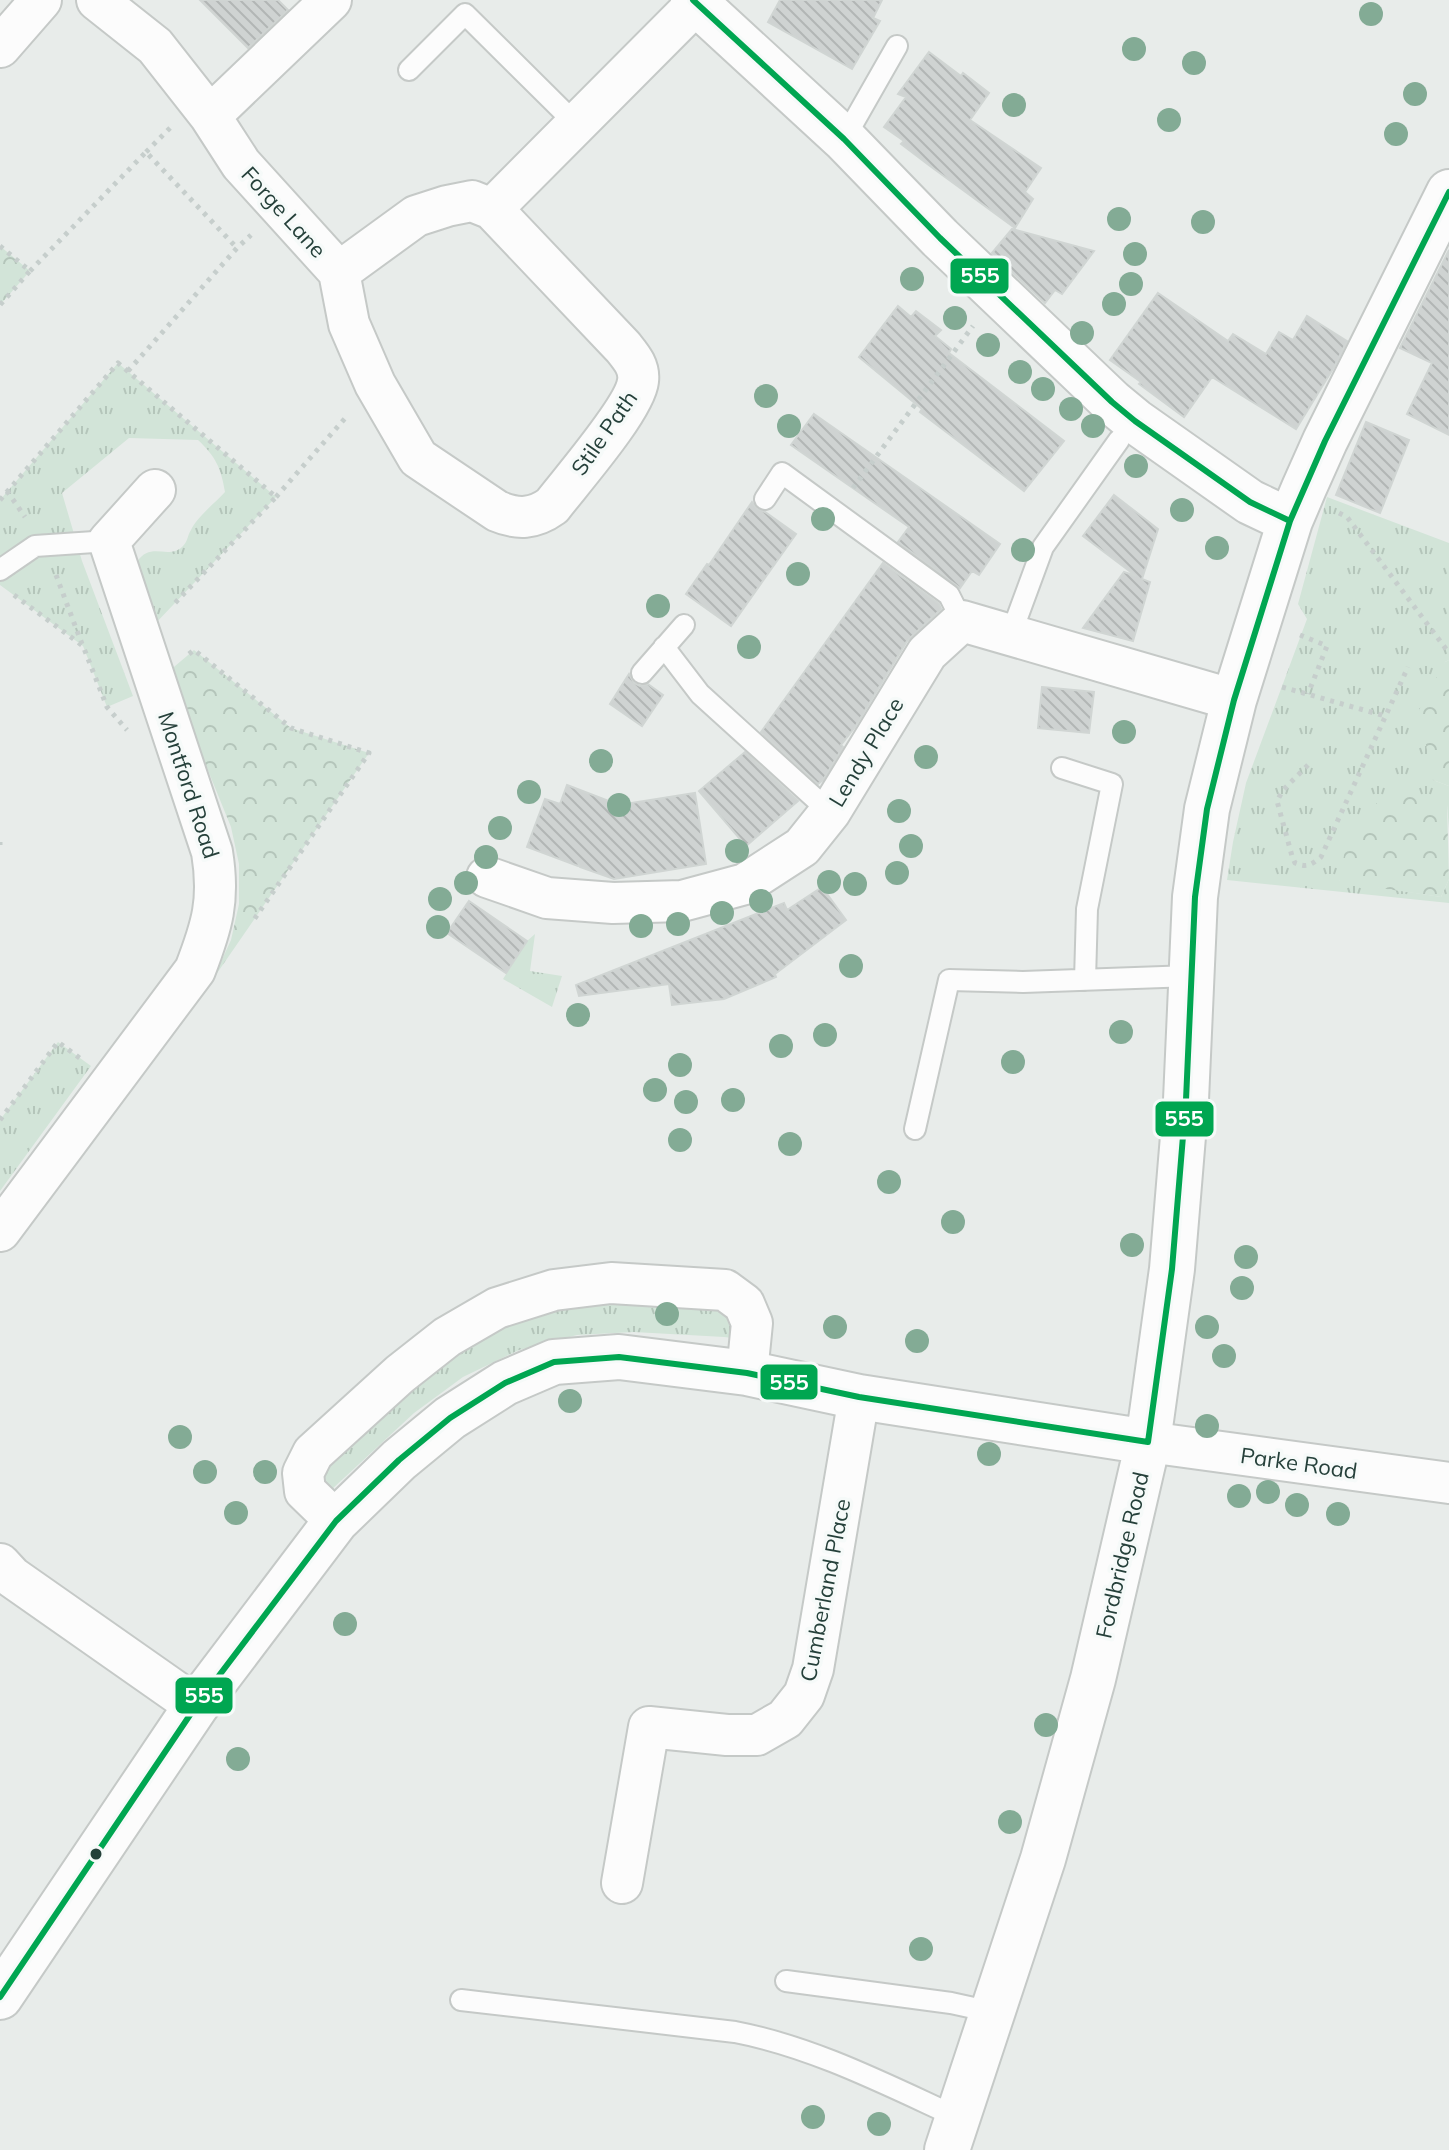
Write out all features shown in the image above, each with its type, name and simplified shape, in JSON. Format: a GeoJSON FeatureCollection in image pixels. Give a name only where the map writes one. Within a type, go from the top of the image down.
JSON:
{"type":"FeatureCollection","features":[{"type":"Feature","properties":{"kind":"street"},"geometry":{"type":"LineString","coordinates":[[0,47],[41,0]]}},
{"type":"Feature","properties":{"kind":"street","name":"Forge Lane"},"geometry":{"type":"LineString","coordinates":[[97,0],[155,46],[210,116],[241,164],[339,272],[349,324],[375,384],[418,458],[497,511]]}},
{"type":"Feature","properties":{"kind":"street"},"geometry":{"type":"LineString","coordinates":[[210,116],[331,0]]}},
{"type":"Feature","properties":{"kind":"street"},"geometry":{"type":"LineString","coordinates":[[339,272],[416,216],[472,201],[492,209],[694,2],[844,139],[940,238],[1112,402],[1250,502],[1290,521]]}},
{"type":"Feature","properties":{"kind":"street","name":"Fordbridge Road"},"geometry":{"type":"LineString","coordinates":[[952,2134],[1043,1859],[1093,1679],[1148,1442],[1172,1269],[1186,1100],[1195,897],[1207,809],[1256,700],[1290,521],[1325,441],[1449,192]]}},
{"type":"Feature","properties":{"kind":"street","name":"Stile Path"},"geometry":{"type":"LineString","coordinates":[[492,209],[623,347],[638,369],[638,383],[628,407],[552,506],[541,514],[527,517],[511,517],[497,511]]}},
{"type":"Feature","properties":{"kind":"street"},"geometry":{"type":"LineString","coordinates":[[109,541],[155,490]]}},
{"type":"Feature","properties":{"kind":"street","name":"Montford Road"},"geometry":{"type":"LineString","coordinates":[[0,1231],[195,970],[215,908],[217,879],[212,852],[109,541]]}},
{"type":"Feature","properties":{"kind":"street"},"geometry":{"type":"LineString","coordinates":[[962,621],[1256,700]]}},
{"type":"Feature","properties":{"kind":"street","name":"Lendy Place"},"geometry":{"type":"LineString","coordinates":[[487,877],[547,898],[613,903],[682,901],[745,884],[802,847],[830,812],[927,653],[962,621]]}},
{"type":"Feature","properties":{"kind":"street"},"geometry":{"type":"LineString","coordinates":[[336,1521],[305,1491],[303,1473],[313,1453],[400,1374],[447,1337],[497,1308],[554,1290],[611,1283],[725,1290],[744,1304],[752,1323],[747,1373]]}},
{"type":"Feature","properties":{"kind":"street"},"geometry":{"type":"LineString","coordinates":[[0,1997],[196,1706],[336,1521],[399,1460],[450,1418],[505,1383],[554,1362],[619,1357],[747,1373],[859,1397],[1148,1442]]}},
{"type":"Feature","properties":{"kind":"street","name":"Cumberland Place"},"geometry":{"type":"LineString","coordinates":[[622,1883],[649,1727],[757,1735],[785,1719],[804,1695],[813,1669],[859,1397]]}},
{"type":"Feature","properties":{"kind":"street","name":"Parke Road"},"geometry":{"type":"LineString","coordinates":[[1148,1442],[1449,1483]]}},
{"type":"Feature","properties":{"kind":"street"},"geometry":{"type":"LineString","coordinates":[[0,1564],[12,1577],[196,1706]]}},
{"type":"Feature","properties":{"kind":"lane"},"geometry":{"type":"LineString","coordinates":[[409,70],[465,14],[576,124]]}},
{"type":"Feature","properties":{"kind":"lane"},"geometry":{"type":"LineString","coordinates":[[844,139],[897,46]]}},
{"type":"Feature","properties":{"kind":"lane"},"geometry":{"type":"LineString","coordinates":[[1011,634],[1043,547],[1119,440]]}},
{"type":"Feature","properties":{"kind":"lane"},"geometry":{"type":"LineString","coordinates":[[765,499],[782,473],[949,595],[962,621]]}},
{"type":"Feature","properties":{"kind":"lane"},"geometry":{"type":"LineString","coordinates":[[0,570],[35,546],[109,541]]}},
{"type":"Feature","properties":{"kind":"lane"},"geometry":{"type":"LineString","coordinates":[[642,673],[684,625]]}},
{"type":"Feature","properties":{"kind":"lane"},"geometry":{"type":"LineString","coordinates":[[664,647],[700,694],[830,812]]}},
{"type":"Feature","properties":{"kind":"lane"},"geometry":{"type":"LineString","coordinates":[[1062,768],[1112,784],[1087,909],[1085,980]]}},
{"type":"Feature","properties":{"kind":"lane"},"geometry":{"type":"LineString","coordinates":[[915,1129],[949,980],[1023,982],[1191,976]]}},
{"type":"Feature","properties":{"kind":"lane"},"geometry":{"type":"LineString","coordinates":[[786,1981],[951,2003],[992,2012]]}},
{"type":"Feature","properties":{"kind":"lane"},"geometry":{"type":"LineString","coordinates":[[461,2000],[767,2038],[842,2065],[952,2134]]}},
{"type":"Feature","properties":{"kind":"path"},"geometry":{"type":"LineString","coordinates":[[0,305],[146,152],[237,248]]}},
{"type":"Feature","properties":{"kind":"path"},"geometry":{"type":"LineString","coordinates":[[128,371],[237,248],[282,208]]}},
{"type":"Feature","properties":{"kind":"path"},"geometry":{"type":"LineString","coordinates":[[0,246],[30,271]]}},
{"type":"Feature","properties":{"kind":"path"},"geometry":{"type":"LineString","coordinates":[[835,512],[998,293]]}},
{"type":"Feature","properties":{"kind":"path"},"geometry":{"type":"LineString","coordinates":[[276,497],[375,384]]}},
{"type":"Feature","properties":{"kind":"path"},"geometry":{"type":"LineString","coordinates":[[1336,510],[1347,517],[1449,653]]}},
{"type":"Feature","properties":{"kind":"path"},"geometry":{"type":"LineString","coordinates":[[12,594],[83,646],[107,707],[134,738]]}},
{"type":"Feature","properties":{"kind":"path"},"geometry":{"type":"LineString","coordinates":[[1296,648],[1304,627]]}},
{"type":"Feature","properties":{"kind":"path"},"geometry":{"type":"LineString","coordinates":[[1300,635],[1327,646],[1308,694]]}},
{"type":"Feature","properties":{"kind":"path"},"geometry":{"type":"LineString","coordinates":[[185,657],[194,650],[291,728],[369,753],[248,928]]}},
{"type":"Feature","properties":{"kind":"path"},"geometry":{"type":"LineString","coordinates":[[1308,765],[1283,790],[1277,801],[1292,856],[1295,863],[1303,866],[1310,866],[1321,857],[1408,667]]}},
{"type":"Feature","properties":{"kind":"path"},"geometry":{"type":"LineString","coordinates":[[1282,687],[1286,674]]}},
{"type":"Feature","properties":{"kind":"path"},"geometry":{"type":"LineString","coordinates":[[1256,700],[1282,687],[1385,716]]}},
{"type":"Feature","properties":{"kind":"path"},"geometry":{"type":"LineString","coordinates":[[0,1120],[58,1042],[91,1066]]}},
{"type":"Feature","properties":{"kind":"green space"},"geometry":{"type":"Polygon","coordinates":[[[0,246],[30,271],[0,305],[0,246]]]}},
{"type":"Feature","properties":{"kind":"green space"},"geometry":{"type":"Polygon","coordinates":[[[118,363],[276,497],[153,626],[137,562],[153,551],[171,552],[182,547],[198,520],[225,492],[219,469],[209,452],[198,440],[129,438],[62,493],[82,561],[133,696],[107,707],[83,646],[0,585],[0,500],[118,363]]]}},
{"type":"Feature","properties":{"kind":"green space"},"geometry":{"type":"Polygon","coordinates":[[[1327,497],[1449,543],[1449,660],[1445,662],[1433,780],[1449,786],[1449,829],[1447,805],[1339,881],[1441,897],[1449,879],[1449,903],[1227,880],[1246,783],[1307,619],[1298,604],[1327,497]]]}},
{"type":"Feature","properties":{"kind":"green space"},"geometry":{"type":"Polygon","coordinates":[[[194,650],[291,728],[369,753],[213,979],[231,940],[239,904],[239,864],[231,827],[168,672],[194,650]]]}},
{"type":"Feature","properties":{"kind":"green space"},"geometry":{"type":"Polygon","coordinates":[[[1449,660],[1449,786],[1433,780],[1419,710],[1445,662],[1449,660]]]}},
{"type":"Feature","properties":{"kind":"green space"},"geometry":{"type":"Polygon","coordinates":[[[1389,790],[1447,805],[1449,879],[1441,897],[1339,882],[1348,834],[1389,790]]]}},
{"type":"Feature","properties":{"kind":"green space"},"geometry":{"type":"Polygon","coordinates":[[[535,934],[530,971],[562,976],[552,1007],[503,979],[527,941],[535,934]]]}},
{"type":"Feature","properties":{"kind":"green space"},"geometry":{"type":"Polygon","coordinates":[[[58,1042],[91,1066],[0,1191],[0,1120],[58,1042]]]}},
{"type":"Feature","properties":{"kind":"green space"},"geometry":{"type":"Polygon","coordinates":[[[725,1290],[750,1340],[634,1332],[577,1335],[519,1350],[463,1377],[414,1413],[317,1503],[313,1453],[497,1308],[725,1290]]]}},
{"type":"Feature","properties":{"kind":"building"},"geometry":{"type":"Polygon","coordinates":[[[200,0],[278,0],[288,10],[248,48],[200,0]]]}},
{"type":"Feature","properties":{"kind":"building"},"geometry":{"type":"Polygon","coordinates":[[[780,0],[882,0],[873,18],[880,21],[852,69],[768,22],[780,0]]]}},
{"type":"Feature","properties":{"kind":"building"},"geometry":{"type":"Polygon","coordinates":[[[929,52],[989,93],[970,120],[1041,168],[1025,192],[1033,199],[1015,228],[901,144],[904,141],[884,127],[906,97],[898,94],[929,52]]]}},
{"type":"Feature","properties":{"kind":"building"},"geometry":{"type":"Polygon","coordinates":[[[1012,229],[1094,251],[1062,294],[1055,290],[1045,303],[992,253],[1012,229]]]}},
{"type":"Feature","properties":{"kind":"building"},"geometry":{"type":"Polygon","coordinates":[[[1449,250],[1449,435],[1407,414],[1432,363],[1400,348],[1449,250]]]}},
{"type":"Feature","properties":{"kind":"building"},"geometry":{"type":"Polygon","coordinates":[[[1158,293],[1228,341],[1233,334],[1266,354],[1279,332],[1293,340],[1307,316],[1347,341],[1296,429],[1212,377],[1184,417],[1110,360],[1158,293]]]}},
{"type":"Feature","properties":{"kind":"building"},"geometry":{"type":"Polygon","coordinates":[[[898,306],[911,317],[916,311],[941,330],[935,336],[951,349],[949,353],[1064,441],[1024,491],[920,412],[922,409],[859,357],[898,306]]]}},
{"type":"Feature","properties":{"kind":"building"},"geometry":{"type":"Polygon","coordinates":[[[814,414],[1000,544],[979,575],[972,571],[960,588],[898,542],[909,527],[791,445],[814,414]]]}},
{"type":"Feature","properties":{"kind":"building"},"geometry":{"type":"Polygon","coordinates":[[[1366,422],[1409,440],[1380,513],[1336,495],[1366,422]]]}},
{"type":"Feature","properties":{"kind":"building"},"geometry":{"type":"Polygon","coordinates":[[[1114,495],[1158,529],[1142,579],[1150,582],[1133,641],[1083,628],[1124,572],[1136,576],[1083,536],[1114,495]]]}},
{"type":"Feature","properties":{"kind":"building"},"geometry":{"type":"Polygon","coordinates":[[[752,502],[757,509],[796,534],[731,626],[686,594],[752,502]]]}},
{"type":"Feature","properties":{"kind":"building"},"geometry":{"type":"Polygon","coordinates":[[[883,563],[939,604],[941,609],[907,641],[818,784],[761,732],[883,563]]]}},
{"type":"Feature","properties":{"kind":"building"},"geometry":{"type":"Polygon","coordinates":[[[629,674],[634,683],[640,686],[648,684],[663,695],[642,726],[610,704],[629,674]]]}},
{"type":"Feature","properties":{"kind":"building"},"geometry":{"type":"Polygon","coordinates":[[[1042,687],[1094,692],[1089,733],[1038,728],[1042,687]]]}},
{"type":"Feature","properties":{"kind":"building"},"geometry":{"type":"Polygon","coordinates":[[[745,752],[798,801],[746,846],[699,791],[745,752]]]}},
{"type":"Feature","properties":{"kind":"building"},"geometry":{"type":"Polygon","coordinates":[[[567,785],[619,805],[695,793],[706,864],[614,879],[527,847],[545,799],[560,804],[567,785]]]}},
{"type":"Feature","properties":{"kind":"building"},"geometry":{"type":"Polygon","coordinates":[[[822,887],[846,920],[775,974],[776,977],[724,999],[672,1005],[669,984],[579,996],[576,985],[784,903],[787,910],[822,887]]]}},
{"type":"Feature","properties":{"kind":"building"},"geometry":{"type":"Polygon","coordinates":[[[469,901],[527,941],[506,973],[447,933],[469,901]]]}},
{"type":"Feature","properties":{"kind":"transit line","name":"555"},"geometry":{"type":"LineString","coordinates":[[693,0],[844,139],[940,238],[1112,402],[1250,502],[1290,521]]}},
{"type":"Feature","properties":{"kind":"transit line","name":"555"},"geometry":{"type":"LineString","coordinates":[[1148,1442],[1172,1269],[1186,1100],[1195,897],[1207,809],[1234,700],[1290,521],[1325,441],[1449,192]]}},
{"type":"Feature","properties":{"kind":"transit line","name":"555"},"geometry":{"type":"LineString","coordinates":[[0,1997],[196,1706],[336,1521],[399,1460],[450,1418],[505,1383],[554,1362],[619,1357],[747,1373],[859,1397],[1148,1442]]}}]}
